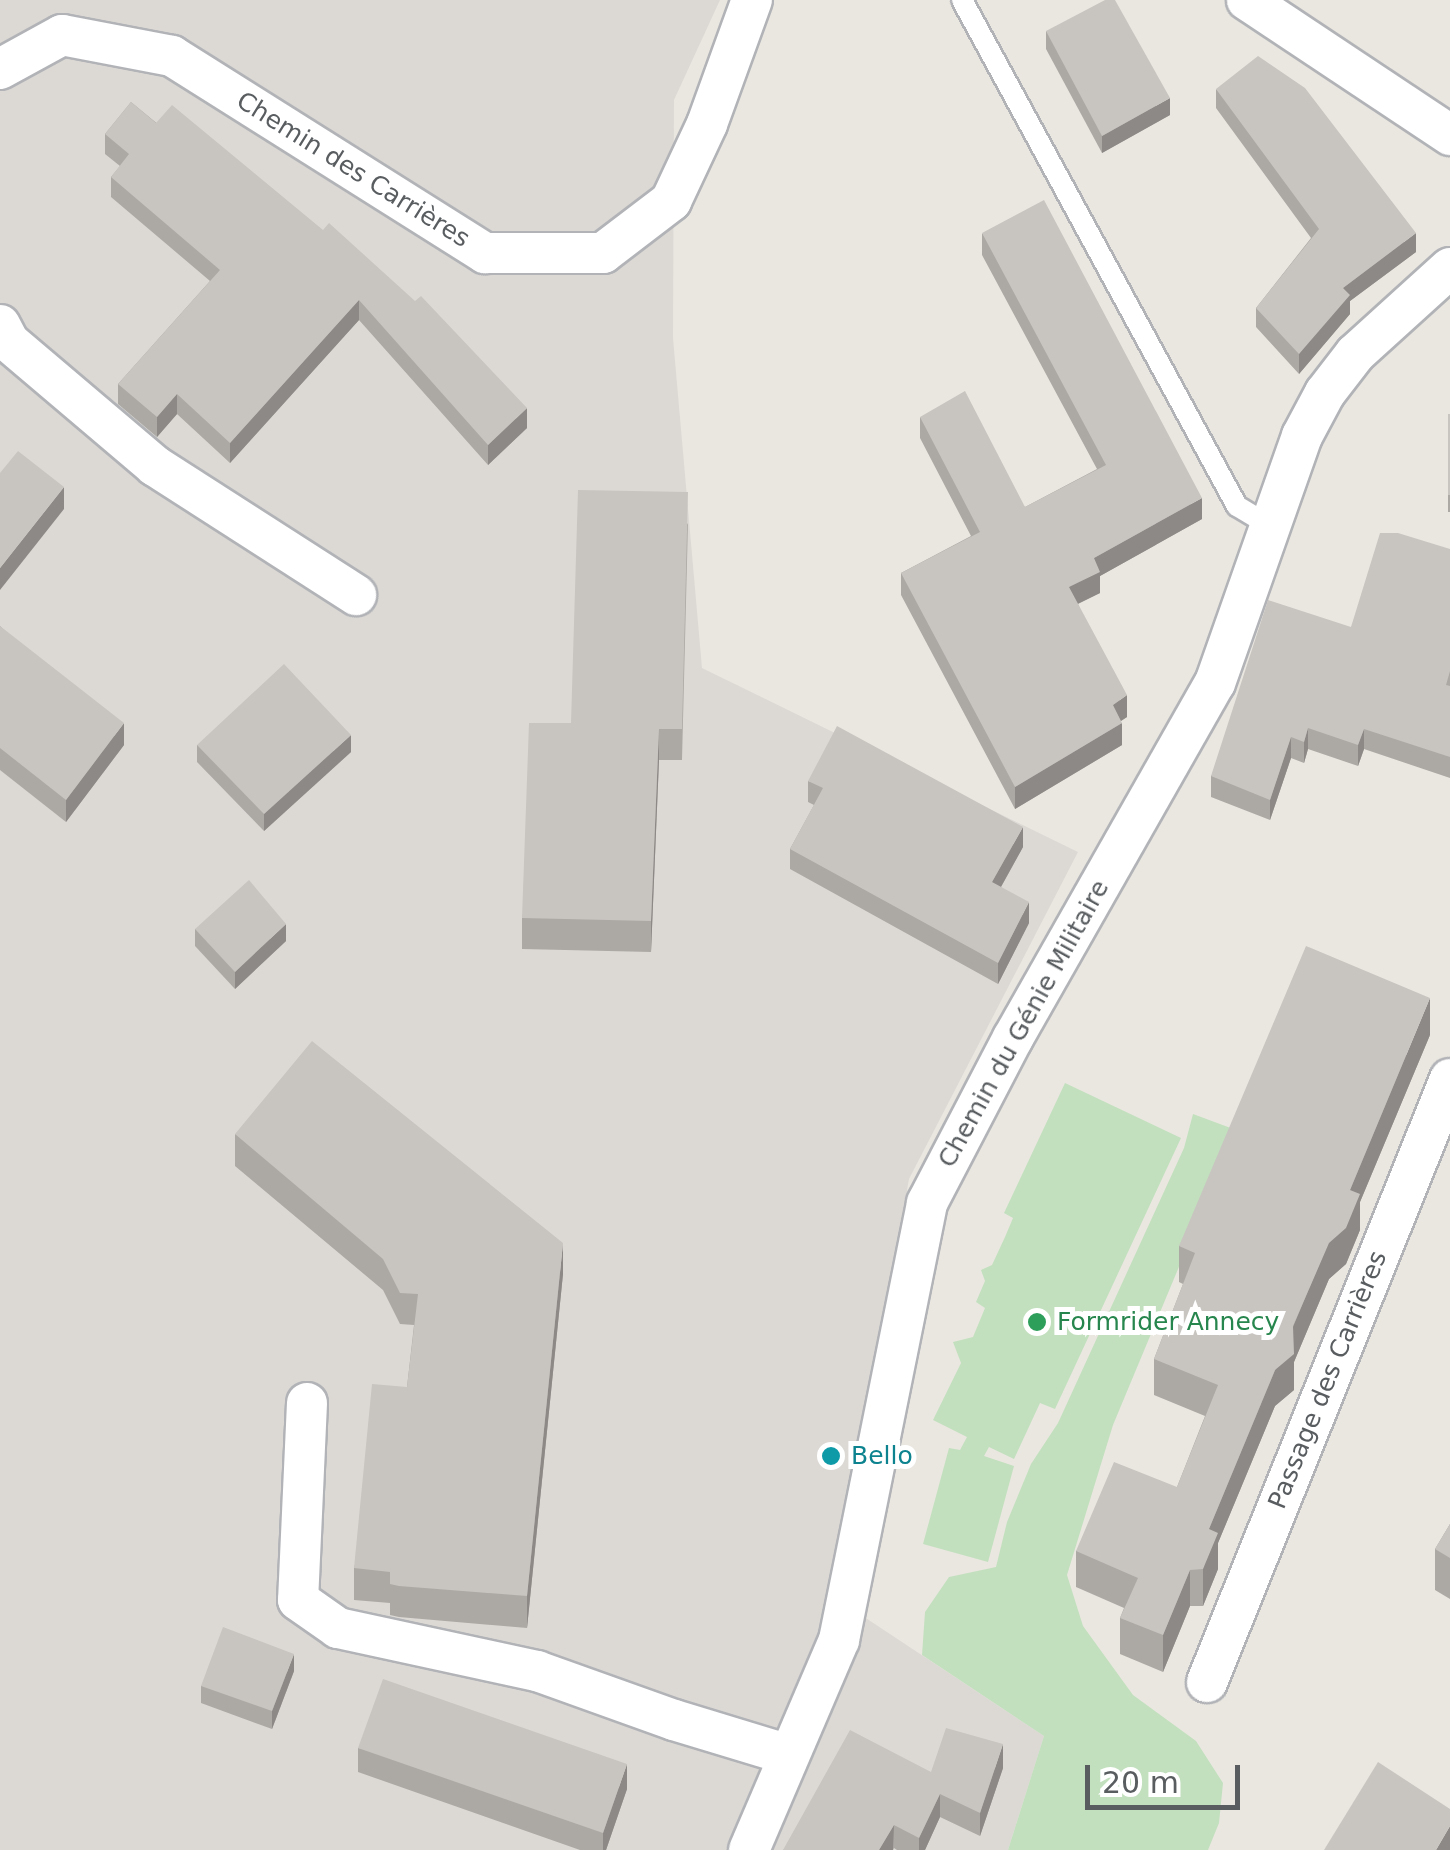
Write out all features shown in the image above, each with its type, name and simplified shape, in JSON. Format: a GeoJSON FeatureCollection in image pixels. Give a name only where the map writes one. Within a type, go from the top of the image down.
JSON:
{"type":"FeatureCollection","features":[{"type":"Feature","properties":{"kind":"street","name":"Chemin des Carrières"},"geometry":{"type":"LineString","coordinates":[[0,69],[62,35],[172,56],[485,253],[603,253],[671,201],[708,124],[752,0]]}},
{"type":"Feature","properties":{"kind":"street"},"geometry":{"type":"LineString","coordinates":[[1247,0],[1450,135]]}},
{"type":"Feature","properties":{"kind":"street","name":"Chemin du Génie Militaire"},"geometry":{"type":"LineString","coordinates":[[749,1850],[839,1640],[927,1203],[1013,1038],[1215,683],[1268,526],[1302,436],[1324,393],[1355,354],[1450,268]]}},
{"type":"Feature","properties":{"kind":"street"},"geometry":{"type":"LineString","coordinates":[[0,325],[9,342],[155,466],[356,595]]}},
{"type":"Feature","properties":{"kind":"street","name":"Passage des Carrières"},"geometry":{"type":"LineString","coordinates":[[1207,1682],[1450,1079]]}},
{"type":"Feature","properties":{"kind":"street"},"geometry":{"type":"LineString","coordinates":[[307,1403],[298,1600],[338,1628],[537,1671],[789,1756]]}},
{"type":"Feature","properties":{"kind":"lane"},"geometry":{"type":"LineString","coordinates":[[962,0],[1236,506],[1268,526]]}},
{"type":"Feature","properties":{"kind":"shaded area"},"geometry":{"type":"Polygon","coordinates":[[[0,0],[720,0],[674,100],[673,338],[702,668],[1078,852],[909,1179],[834,1597],[1044,1736],[1008,1850],[0,1850],[0,0]]]}},
{"type":"Feature","properties":{"kind":"green space","name":"Formrider Annecy"},"geometry":{"type":"Polygon","coordinates":[[[1065,1083],[1181,1138],[1055,1409],[1040,1403],[1014,1459],[989,1447],[984,1456],[1014,1466],[988,1562],[923,1544],[949,1448],[960,1450],[967,1437],[933,1420],[961,1363],[953,1342],[973,1337],[985,1308],[976,1302],[985,1281],[981,1270],[992,1265],[1005,1237],[1013,1218],[1004,1213],[1065,1083]]]}},
{"type":"Feature","properties":{"kind":"green space"},"geometry":{"type":"Polygon","coordinates":[[[1193,1114],[1236,1130],[1113,1425],[1067,1575],[1083,1626],[1133,1695],[1196,1741],[1223,1783],[1219,1823],[1208,1850],[1008,1850],[1044,1736],[922,1655],[925,1612],[949,1577],[996,1567],[1007,1522],[1031,1464],[1058,1423],[1184,1148],[1193,1114]]]}},
{"type":"Feature","properties":{"kind":"building"},"geometry":{"type":"Polygon","coordinates":[[[1105,0],[1115,0],[1170,98],[1102,136],[1046,31],[1105,0]]]}},
{"type":"Feature","properties":{"kind":"building"},"geometry":{"type":"Polygon","coordinates":[[[1258,56],[1305,88],[1416,233],[1343,288],[1350,295],[1299,354],[1256,308],[1319,229],[1216,89],[1258,56]]]}},
{"type":"Feature","properties":{"kind":"building"},"geometry":{"type":"Polygon","coordinates":[[[131,102],[156,123],[172,105],[323,230],[329,223],[415,301],[421,296],[527,408],[488,445],[359,300],[230,443],[177,394],[157,417],[118,384],[220,270],[111,177],[129,154],[105,134],[131,102]]]}},
{"type":"Feature","properties":{"kind":"building"},"geometry":{"type":"Polygon","coordinates":[[[1044,200],[1202,498],[1094,558],[1100,572],[1069,587],[1127,695],[1113,705],[1122,723],[1015,787],[901,573],[980,532],[920,417],[965,391],[1025,507],[1106,465],[982,233],[1044,200]]]}},
{"type":"Feature","properties":{"kind":"building"},"geometry":{"type":"Polygon","coordinates":[[[1450,414],[1450,495],[1448,495],[1450,414]]]}},
{"type":"Feature","properties":{"kind":"building"},"geometry":{"type":"Polygon","coordinates":[[[18,451],[64,487],[0,568],[0,473],[18,451]]]}},
{"type":"Feature","properties":{"kind":"building"},"geometry":{"type":"Polygon","coordinates":[[[578,490],[688,492],[682,729],[659,729],[651,921],[522,918],[529,723],[571,723],[578,490]]]}},
{"type":"Feature","properties":{"kind":"building"},"geometry":{"type":"Polygon","coordinates":[[[1380,533],[1398,533],[1450,549],[1450,671],[1446,685],[1450,686],[1450,757],[1364,729],[1358,745],[1308,728],[1304,742],[1291,737],[1270,800],[1211,776],[1268,600],[1351,627],[1380,533]]]}},
{"type":"Feature","properties":{"kind":"building"},"geometry":{"type":"Polygon","coordinates":[[[0,626],[124,723],[66,800],[0,748],[0,626]]]}},
{"type":"Feature","properties":{"kind":"building"},"geometry":{"type":"Polygon","coordinates":[[[284,664],[351,735],[264,814],[197,745],[284,664]]]}},
{"type":"Feature","properties":{"kind":"building"},"geometry":{"type":"Polygon","coordinates":[[[837,726],[1023,827],[992,882],[1029,902],[998,963],[790,849],[823,788],[808,781],[837,726]]]}},
{"type":"Feature","properties":{"kind":"building"},"geometry":{"type":"Polygon","coordinates":[[[249,880],[286,924],[235,972],[195,929],[249,880]]]}},
{"type":"Feature","properties":{"kind":"building"},"geometry":{"type":"Polygon","coordinates":[[[1306,946],[1430,998],[1350,1190],[1360,1194],[1346,1228],[1329,1243],[1293,1326],[1294,1354],[1275,1370],[1209,1529],[1218,1533],[1203,1569],[1190,1570],[1163,1635],[1120,1618],[1138,1578],[1076,1551],[1114,1462],[1177,1487],[1218,1385],[1154,1359],[1195,1253],[1179,1246],[1306,946]]]}},
{"type":"Feature","properties":{"kind":"building"},"geometry":{"type":"Polygon","coordinates":[[[312,1041],[563,1243],[527,1596],[399,1586],[390,1584],[390,1572],[354,1568],[372,1384],[407,1387],[418,1294],[400,1293],[383,1259],[235,1134],[312,1041]]]}},
{"type":"Feature","properties":{"kind":"building"},"geometry":{"type":"Polygon","coordinates":[[[1450,1524],[1450,1558],[1435,1549],[1450,1524]]]}},
{"type":"Feature","properties":{"kind":"building"},"geometry":{"type":"Polygon","coordinates":[[[223,1627],[294,1654],[272,1711],[201,1686],[223,1627]]]}},
{"type":"Feature","properties":{"kind":"building"},"geometry":{"type":"Polygon","coordinates":[[[383,1679],[627,1764],[603,1833],[358,1748],[383,1679]]]}},
{"type":"Feature","properties":{"kind":"building"},"geometry":{"type":"Polygon","coordinates":[[[946,1728],[1003,1744],[980,1813],[940,1794],[919,1838],[894,1825],[879,1850],[783,1850],[850,1730],[931,1772],[946,1728]]]}},
{"type":"Feature","properties":{"kind":"building"},"geometry":{"type":"Polygon","coordinates":[[[1378,1762],[1450,1809],[1450,1826],[1436,1850],[1324,1850],[1378,1762]]]}},
{"type":"Feature","properties":{"kind":"place","name":"Formrider Annecy"},"geometry":{"type":"Point","coordinates":[1037,1322]}},
{"type":"Feature","properties":{"kind":"place","name":"Bello"},"geometry":{"type":"Point","coordinates":[831,1456]}}]}
